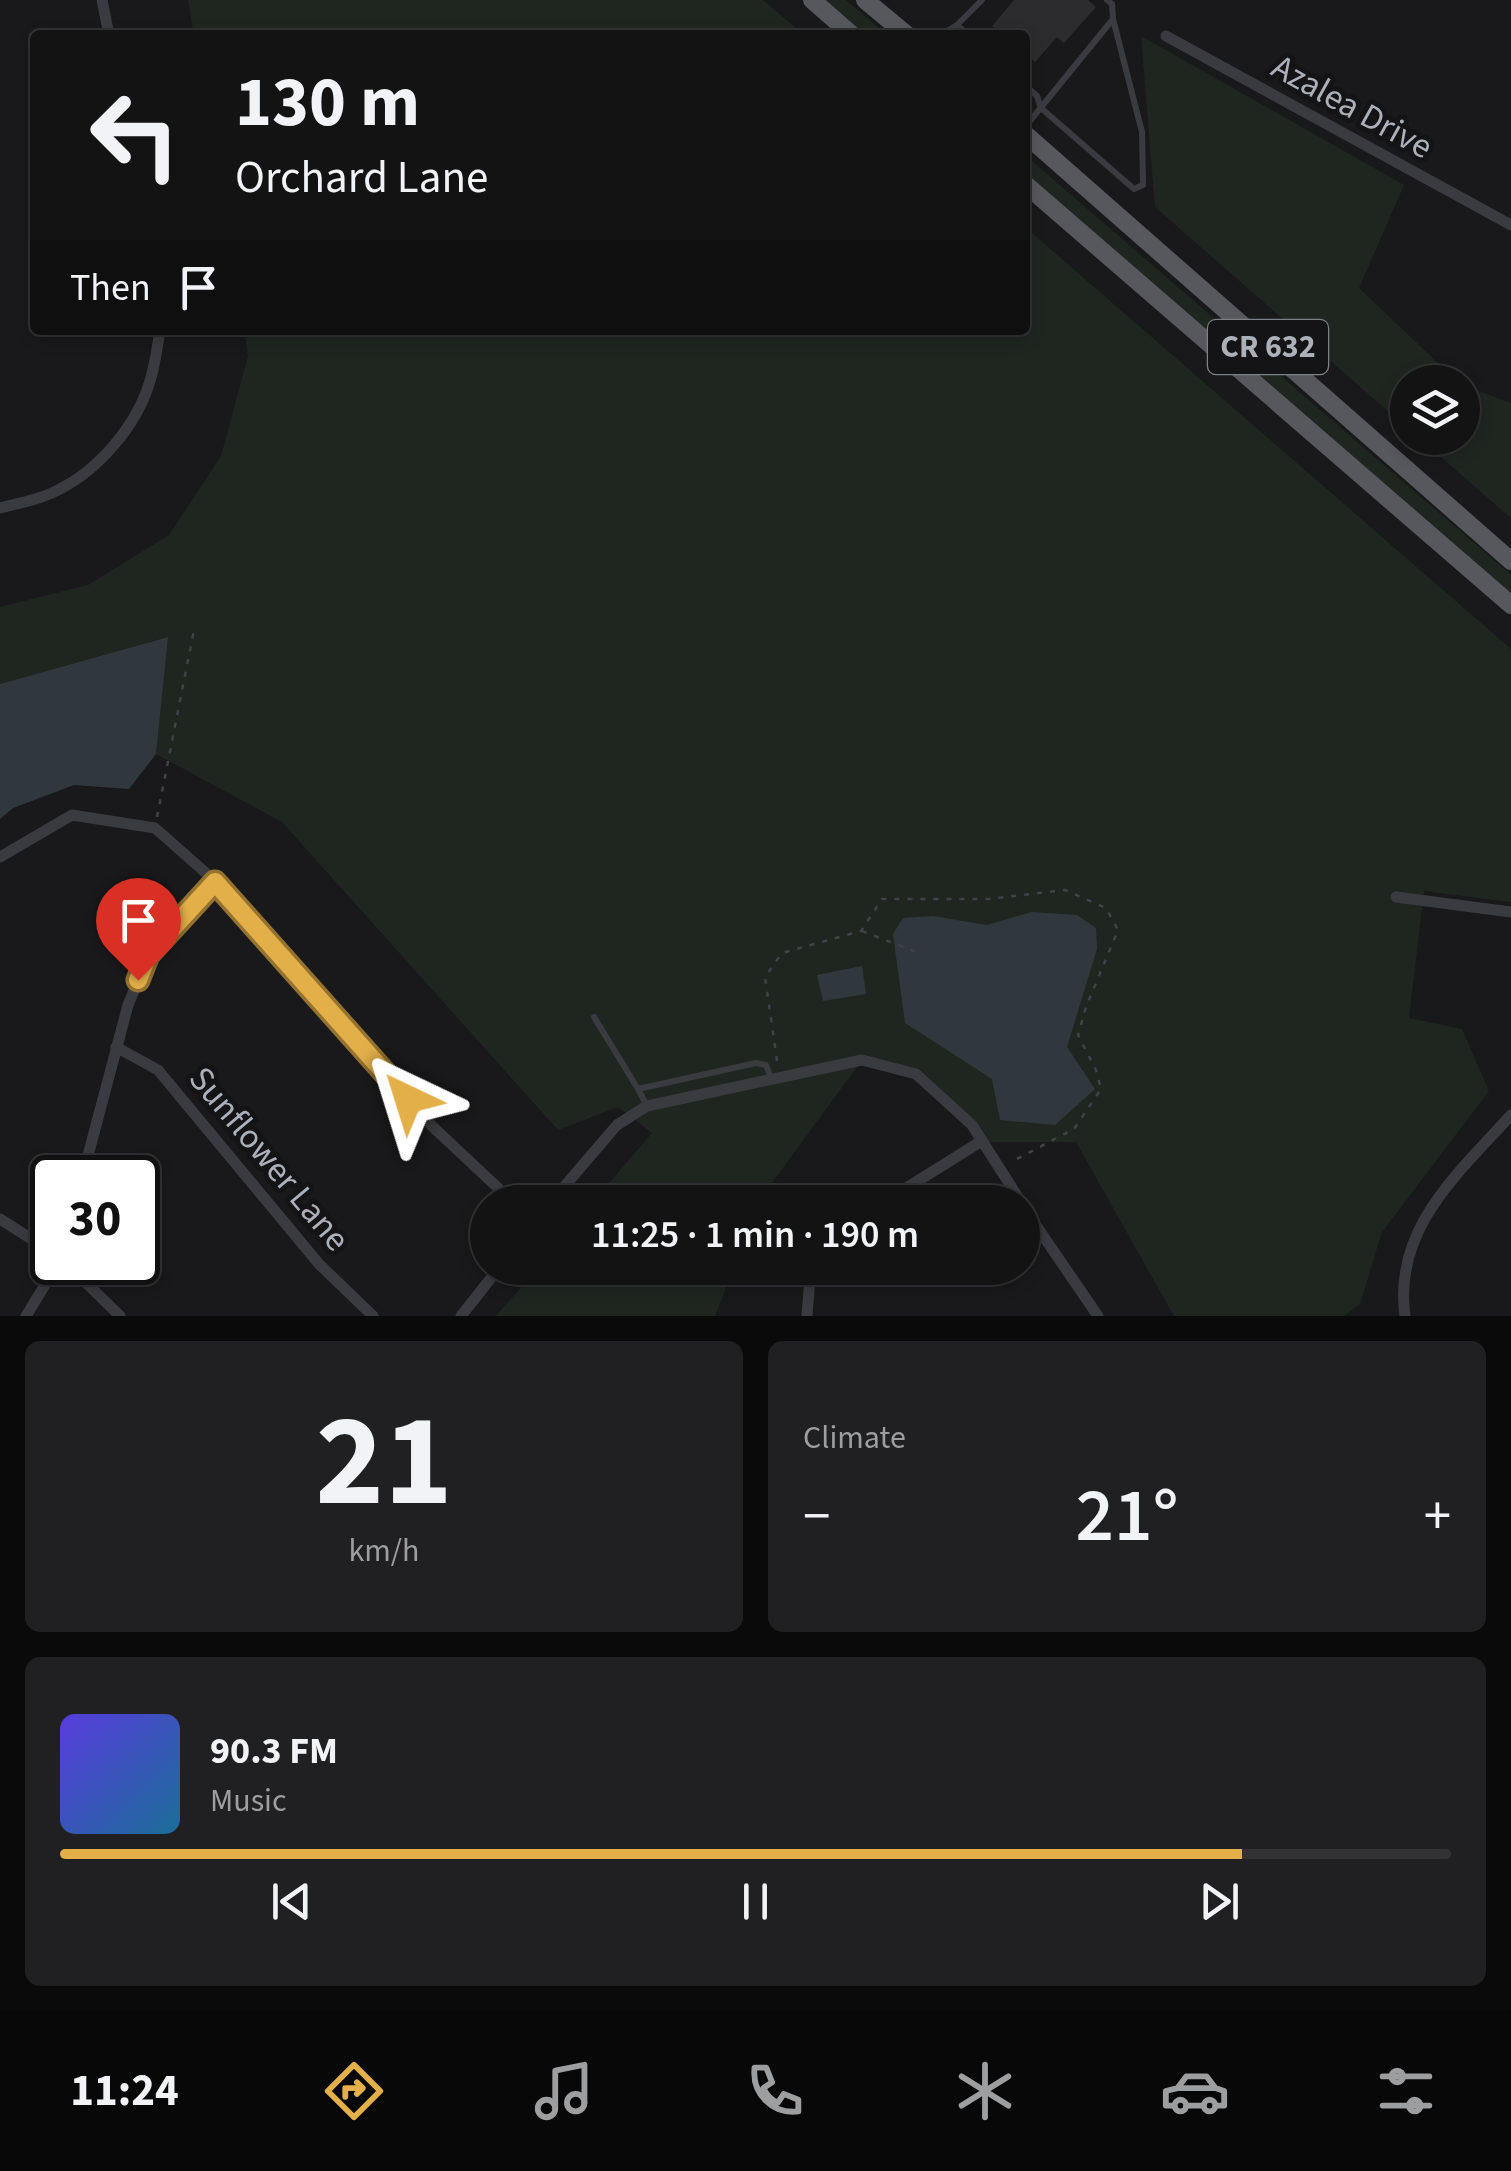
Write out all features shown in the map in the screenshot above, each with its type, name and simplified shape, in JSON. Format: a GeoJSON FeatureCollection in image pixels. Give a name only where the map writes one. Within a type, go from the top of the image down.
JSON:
{"type":"FeatureCollection","features":[{"type":"Feature","properties":{"kind":"main road"},"geometry":{"type":"LineString","coordinates":[[812,0],[846,30]]}},
{"type":"Feature","properties":{"kind":"main road"},"geometry":{"type":"LineString","coordinates":[[865,0],[901,30]]}},
{"type":"Feature","properties":{"kind":"main road","name":"CR 632"},"geometry":{"type":"LineString","coordinates":[[1030,135],[1511,561]]}},
{"type":"Feature","properties":{"kind":"main road","name":"CR 632"},"geometry":{"type":"LineString","coordinates":[[1030,188],[1511,606]]}},
{"type":"Feature","properties":{"kind":"street"},"geometry":{"type":"LineString","coordinates":[[102,0],[109,30]]}},
{"type":"Feature","properties":{"kind":"street","name":"Azalea Drive"},"geometry":{"type":"LineString","coordinates":[[1166,36],[1511,225]]}},
{"type":"Feature","properties":{"kind":"street"},"geometry":{"type":"LineString","coordinates":[[0,508],[58,490],[111,448],[131,423],[149,384],[159,335]]}},
{"type":"Feature","properties":{"kind":"street"},"geometry":{"type":"LineString","coordinates":[[0,856],[72,815],[155,828],[215,882],[432,1126],[495,1185]]}},
{"type":"Feature","properties":{"kind":"street"},"geometry":{"type":"LineString","coordinates":[[88,1155],[116,1046],[148,955],[215,882]]}},
{"type":"Feature","properties":{"kind":"street"},"geometry":{"type":"LineString","coordinates":[[1396,897],[1511,912]]}},
{"type":"Feature","properties":{"kind":"street","name":"Sunflower Lane"},"geometry":{"type":"LineString","coordinates":[[116,1046],[158,1070],[319,1264],[373,1316]]}},
{"type":"Feature","properties":{"kind":"street"},"geometry":{"type":"LineString","coordinates":[[566,1185],[618,1124],[647,1106],[862,1060],[916,1074],[972,1124],[1009,1185]]}},
{"type":"Feature","properties":{"kind":"street"},"geometry":{"type":"LineString","coordinates":[[1404,1316],[1404,1284],[1410,1253],[1431,1204],[1511,1115]]}},
{"type":"Feature","properties":{"kind":"street"},"geometry":{"type":"LineString","coordinates":[[911,1185],[980,1142]]}},
{"type":"Feature","properties":{"kind":"street"},"geometry":{"type":"LineString","coordinates":[[0,1219],[30,1238]]}},
{"type":"Feature","properties":{"kind":"street"},"geometry":{"type":"LineString","coordinates":[[1040,1231],[1098,1316]]}},
{"type":"Feature","properties":{"kind":"street"},"geometry":{"type":"LineString","coordinates":[[26,1316],[47,1285]]}},
{"type":"Feature","properties":{"kind":"street"},"geometry":{"type":"LineString","coordinates":[[87,1285],[120,1316]]}},
{"type":"Feature","properties":{"kind":"street"},"geometry":{"type":"LineString","coordinates":[[461,1316],[486,1285]]}},
{"type":"Feature","properties":{"kind":"street"},"geometry":{"type":"LineString","coordinates":[[807,1316],[809,1285]]}},
{"type":"Feature","properties":{"kind":"lane"},"geometry":{"type":"LineString","coordinates":[[950,30],[982,0]]}},
{"type":"Feature","properties":{"kind":"lane"},"geometry":{"type":"LineString","coordinates":[[1030,90],[1041,108],[1134,189],[1143,186],[1142,132],[1112,4],[1107,0]]}},
{"type":"Feature","properties":{"kind":"lane"},"geometry":{"type":"LineString","coordinates":[[1030,124],[1113,19]]}},
{"type":"Feature","properties":{"kind":"lane"},"geometry":{"type":"LineString","coordinates":[[958,26],[962,30]]}},
{"type":"Feature","properties":{"kind":"lane"},"geometry":{"type":"LineString","coordinates":[[594,1017],[647,1106]]}},
{"type":"Feature","properties":{"kind":"lane"},"geometry":{"type":"LineString","coordinates":[[638,1089],[756,1063],[766,1065],[775,1078]]}},
{"type":"Feature","properties":{"kind":"path"},"geometry":{"type":"LineString","coordinates":[[155,828],[194,630]]}},
{"type":"Feature","properties":{"kind":"path"},"geometry":{"type":"LineString","coordinates":[[861,931],[882,899],[988,900],[1066,890],[1106,908],[1118,930],[1078,1035],[1101,1089],[1074,1129],[998,1169]]}},
{"type":"Feature","properties":{"kind":"path"},"geometry":{"type":"LineString","coordinates":[[775,1078],[766,977],[782,953],[861,931],[916,952]]}},
{"type":"Feature","properties":{"kind":"shaded area"},"geometry":{"type":"Polygon","coordinates":[[[188,0],[763,0],[798,30],[193,30],[188,0]]]}},
{"type":"Feature","properties":{"kind":"shaded area"},"geometry":{"type":"Polygon","coordinates":[[[824,0],[846,0],[881,30],[858,30],[824,0]]]}},
{"type":"Feature","properties":{"kind":"shaded area"},"geometry":{"type":"Polygon","coordinates":[[[1141,36],[1404,185],[1359,288],[1440,365],[1390,365],[1390,413],[1155,207],[1141,36]]]}},
{"type":"Feature","properties":{"kind":"shaded area"},"geometry":{"type":"Polygon","coordinates":[[[1030,159],[1511,575],[1511,595],[1030,178],[1030,159]]]}},
{"type":"Feature","properties":{"kind":"shaded area"},"geometry":{"type":"Polygon","coordinates":[[[1030,231],[1511,649],[1511,902],[1424,891],[1409,1018],[1462,1029],[1489,1091],[1382,1232],[1360,1304],[1344,1316],[1174,1316],[1076,1142],[980,1142],[972,1125],[916,1074],[862,1060],[770,1185],[608,1185],[652,1133],[618,1107],[558,1130],[282,822],[156,754],[167,637],[0,684],[0,607],[88,585],[169,535],[221,456],[248,356],[245,335],[1030,335],[1030,231]]]}},
{"type":"Feature","properties":{"kind":"shaded area"},"geometry":{"type":"Polygon","coordinates":[[[1480,391],[1511,403],[1511,518],[1439,455],[1480,455],[1480,391]]]}},
{"type":"Feature","properties":{"kind":"shaded area"},"geometry":{"type":"Polygon","coordinates":[[[168,637],[156,754],[129,789],[74,785],[13,808],[0,819],[0,684],[168,637]]]}},
{"type":"Feature","properties":{"kind":"shaded area"},"geometry":{"type":"Polygon","coordinates":[[[1032,912],[1077,915],[1096,928],[1097,949],[1067,1047],[1095,1089],[1055,1125],[1000,1120],[992,1079],[905,1023],[893,934],[903,918],[933,916],[986,925],[1032,912]]]}},
{"type":"Feature","properties":{"kind":"shaded area"},"geometry":{"type":"Polygon","coordinates":[[[862,966],[866,994],[823,1001],[817,975],[862,966]]]}},
{"type":"Feature","properties":{"kind":"shaded area"},"geometry":{"type":"Polygon","coordinates":[[[523,1285],[727,1285],[715,1316],[496,1316],[523,1285]]]}},
{"type":"Feature","properties":{"kind":"building"},"geometry":{"type":"Polygon","coordinates":[[[1014,0],[1088,0],[1096,7],[1064,43],[1057,37],[1035,62],[1030,58],[1030,30],[997,30],[992,26],[1014,0]]]}},
{"type":"Feature","properties":{"kind":"route"},"geometry":{"type":"LineString","coordinates":[[138,980],[148,955],[215,882],[408,1099]]}}]}
